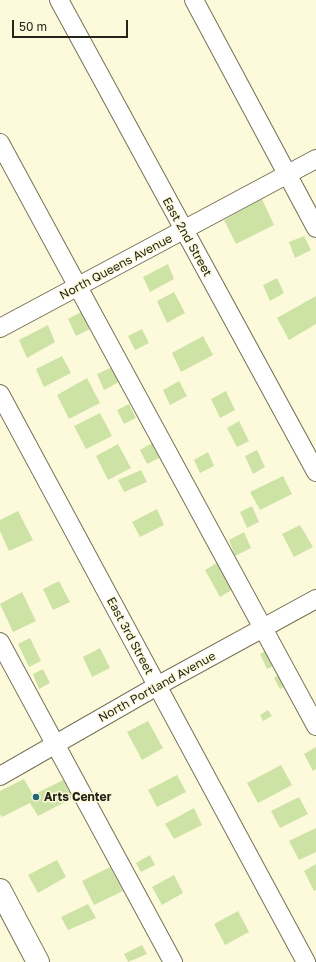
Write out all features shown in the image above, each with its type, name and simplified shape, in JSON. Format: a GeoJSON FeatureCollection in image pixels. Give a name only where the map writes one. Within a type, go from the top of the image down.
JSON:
{"type":"FeatureCollection","features":[{"type":"Feature","properties":{"kind":"main road"},"geometry":{"type":"LineString","coordinates":[[0,890],[38,962]]}},
{"type":"Feature","properties":{"kind":"street","name":"East 2nd Street"},"geometry":{"type":"LineString","coordinates":[[59,0],[183,231],[316,472]]}},
{"type":"Feature","properties":{"kind":"street"},"geometry":{"type":"LineString","coordinates":[[194,0],[316,228]]}},
{"type":"Feature","properties":{"kind":"street"},"geometry":{"type":"LineString","coordinates":[[0,143],[316,726]]}},
{"type":"Feature","properties":{"kind":"street","name":"North Queens Avenue"},"geometry":{"type":"LineString","coordinates":[[0,328],[316,159]]}},
{"type":"Feature","properties":{"kind":"street","name":"East 3rd Street"},"geometry":{"type":"LineString","coordinates":[[0,394],[306,962]]}},
{"type":"Feature","properties":{"kind":"street","name":"North Portland Avenue"},"geometry":{"type":"LineString","coordinates":[[0,776],[157,686],[316,599]]}},
{"type":"Feature","properties":{"kind":"street"},"geometry":{"type":"LineString","coordinates":[[0,642],[173,962]]}},
{"type":"Feature","properties":{"kind":"building"},"geometry":{"type":"Polygon","coordinates":[[[262,199],[274,225],[236,244],[224,220],[262,199]]]}},
{"type":"Feature","properties":{"kind":"building"},"geometry":{"type":"Polygon","coordinates":[[[304,236],[311,250],[295,258],[289,242],[304,236]]]}},
{"type":"Feature","properties":{"kind":"building"},"geometry":{"type":"Polygon","coordinates":[[[168,264],[174,279],[150,292],[143,277],[168,264]]]}},
{"type":"Feature","properties":{"kind":"building"},"geometry":{"type":"Polygon","coordinates":[[[277,278],[284,293],[270,301],[263,285],[277,278]]]}},
{"type":"Feature","properties":{"kind":"building"},"geometry":{"type":"Polygon","coordinates":[[[174,292],[185,313],[167,323],[157,301],[174,292]]]}},
{"type":"Feature","properties":{"kind":"building"},"geometry":{"type":"Polygon","coordinates":[[[316,296],[316,324],[289,340],[277,318],[316,296]]]}},
{"type":"Feature","properties":{"kind":"building"},"geometry":{"type":"Polygon","coordinates":[[[83,311],[92,328],[76,336],[68,319],[83,311]]]}},
{"type":"Feature","properties":{"kind":"building"},"geometry":{"type":"Polygon","coordinates":[[[48,325],[55,342],[27,358],[19,340],[48,325]]]}},
{"type":"Feature","properties":{"kind":"building"},"geometry":{"type":"Polygon","coordinates":[[[142,329],[149,343],[135,350],[128,336],[142,329]]]}},
{"type":"Feature","properties":{"kind":"building"},"geometry":{"type":"Polygon","coordinates":[[[203,336],[213,355],[181,372],[172,353],[203,336]]]}},
{"type":"Feature","properties":{"kind":"building"},"geometry":{"type":"Polygon","coordinates":[[[62,356],[71,373],[44,387],[36,369],[62,356]]]}},
{"type":"Feature","properties":{"kind":"building"},"geometry":{"type":"Polygon","coordinates":[[[114,366],[121,381],[104,390],[97,374],[114,366]]]}},
{"type":"Feature","properties":{"kind":"building"},"geometry":{"type":"Polygon","coordinates":[[[87,378],[100,403],[69,419],[57,395],[87,378]]]}},
{"type":"Feature","properties":{"kind":"building"},"geometry":{"type":"Polygon","coordinates":[[[179,381],[187,396],[170,405],[163,390],[179,381]]]}},
{"type":"Feature","properties":{"kind":"building"},"geometry":{"type":"Polygon","coordinates":[[[226,391],[235,410],[220,418],[211,399],[226,391]]]}},
{"type":"Feature","properties":{"kind":"building"},"geometry":{"type":"Polygon","coordinates":[[[129,404],[136,418],[124,424],[117,410],[129,404]]]}},
{"type":"Feature","properties":{"kind":"building"},"geometry":{"type":"Polygon","coordinates":[[[100,413],[112,436],[86,449],[74,426],[100,413]]]}},
{"type":"Feature","properties":{"kind":"building"},"geometry":{"type":"Polygon","coordinates":[[[239,421],[249,441],[237,447],[227,428],[239,421]]]}},
{"type":"Feature","properties":{"kind":"building"},"geometry":{"type":"Polygon","coordinates":[[[152,443],[159,458],[147,464],[140,450],[152,443]]]}},
{"type":"Feature","properties":{"kind":"building"},"geometry":{"type":"Polygon","coordinates":[[[118,444],[131,468],[108,480],[96,456],[118,444]]]}},
{"type":"Feature","properties":{"kind":"building"},"geometry":{"type":"Polygon","coordinates":[[[257,450],[265,467],[253,474],[245,456],[257,450]]]}},
{"type":"Feature","properties":{"kind":"building"},"geometry":{"type":"Polygon","coordinates":[[[208,452],[214,466],[200,473],[194,460],[208,452]]]}},
{"type":"Feature","properties":{"kind":"building"},"geometry":{"type":"Polygon","coordinates":[[[141,470],[147,482],[124,492],[118,480],[141,470]]]}},
{"type":"Feature","properties":{"kind":"building"},"geometry":{"type":"Polygon","coordinates":[[[283,476],[292,494],[260,510],[250,492],[283,476]]]}},
{"type":"Feature","properties":{"kind":"building"},"geometry":{"type":"Polygon","coordinates":[[[252,506],[259,522],[247,528],[240,512],[252,506]]]}},
{"type":"Feature","properties":{"kind":"building"},"geometry":{"type":"Polygon","coordinates":[[[157,509],[164,525],[140,537],[132,522],[157,509]]]}},
{"type":"Feature","properties":{"kind":"building"},"geometry":{"type":"Polygon","coordinates":[[[18,511],[33,540],[9,551],[0,531],[0,520],[18,511]]]}},
{"type":"Feature","properties":{"kind":"building"},"geometry":{"type":"Polygon","coordinates":[[[300,525],[313,547],[294,557],[282,534],[300,525]]]}},
{"type":"Feature","properties":{"kind":"building"},"geometry":{"type":"Polygon","coordinates":[[[244,532],[251,548],[235,556],[229,540],[244,532]]]}},
{"type":"Feature","properties":{"kind":"building"},"geometry":{"type":"Polygon","coordinates":[[[220,561],[235,588],[220,597],[205,570],[220,561]]]}},
{"type":"Feature","properties":{"kind":"building"},"geometry":{"type":"Polygon","coordinates":[[[59,581],[70,602],[53,610],[43,589],[59,581]]]}},
{"type":"Feature","properties":{"kind":"building"},"geometry":{"type":"Polygon","coordinates":[[[22,592],[36,621],[13,632],[0,604],[22,592]]]}},
{"type":"Feature","properties":{"kind":"building"},"geometry":{"type":"Polygon","coordinates":[[[30,638],[41,661],[29,667],[18,644],[30,638]]]}},
{"type":"Feature","properties":{"kind":"building"},"geometry":{"type":"Polygon","coordinates":[[[100,648],[110,668],[92,677],[83,657],[100,648]]]}},
{"type":"Feature","properties":{"kind":"building"},"geometry":{"type":"Polygon","coordinates":[[[270,648],[278,664],[267,669],[260,654],[270,648]]]}},
{"type":"Feature","properties":{"kind":"building"},"geometry":{"type":"Polygon","coordinates":[[[43,669],[50,683],[39,689],[33,674],[43,669]]]}},
{"type":"Feature","properties":{"kind":"building"},"geometry":{"type":"Polygon","coordinates":[[[284,672],[290,684],[280,689],[274,678],[284,672]]]}},
{"type":"Feature","properties":{"kind":"building"},"geometry":{"type":"Polygon","coordinates":[[[268,710],[272,716],[263,721],[260,715],[268,710]]]}},
{"type":"Feature","properties":{"kind":"building"},"geometry":{"type":"Polygon","coordinates":[[[148,721],[163,748],[142,760],[127,732],[148,721]]]}},
{"type":"Feature","properties":{"kind":"building"},"geometry":{"type":"Polygon","coordinates":[[[316,747],[316,769],[313,771],[304,754],[316,747]]]}},
{"type":"Feature","properties":{"kind":"building"},"geometry":{"type":"Polygon","coordinates":[[[281,765],[292,785],[258,803],[247,783],[281,765]]]}},
{"type":"Feature","properties":{"kind":"building"},"geometry":{"type":"Polygon","coordinates":[[[177,775],[186,792],[157,807],[148,790],[177,775]]]}},
{"type":"Feature","properties":{"kind":"building","name":"Arts Center"},"geometry":{"type":"Polygon","coordinates":[[[24,779],[33,795],[63,780],[73,798],[38,816],[30,803],[2,817],[0,814],[0,791],[24,779]]]}},
{"type":"Feature","properties":{"kind":"building"},"geometry":{"type":"Polygon","coordinates":[[[299,797],[308,814],[280,828],[271,811],[299,797]]]}},
{"type":"Feature","properties":{"kind":"building"},"geometry":{"type":"Polygon","coordinates":[[[194,808],[202,825],[174,839],[165,824],[194,808]]]}},
{"type":"Feature","properties":{"kind":"building"},"geometry":{"type":"Polygon","coordinates":[[[316,828],[316,852],[299,860],[289,841],[316,828]]]}},
{"type":"Feature","properties":{"kind":"building"},"geometry":{"type":"Polygon","coordinates":[[[150,855],[155,865],[141,872],[136,863],[150,855]]]}},
{"type":"Feature","properties":{"kind":"building"},"geometry":{"type":"Polygon","coordinates":[[[57,860],[66,877],[38,893],[28,875],[57,860]]]}},
{"type":"Feature","properties":{"kind":"building"},"geometry":{"type":"Polygon","coordinates":[[[316,864],[316,890],[314,891],[304,871],[316,864]]]}},
{"type":"Feature","properties":{"kind":"building"},"geometry":{"type":"Polygon","coordinates":[[[110,867],[123,891],[94,905],[82,881],[110,867]]]}},
{"type":"Feature","properties":{"kind":"building"},"geometry":{"type":"Polygon","coordinates":[[[174,875],[183,893],[162,905],[152,887],[174,875]]]}},
{"type":"Feature","properties":{"kind":"building"},"geometry":{"type":"Polygon","coordinates":[[[88,904],[96,918],[68,930],[61,917],[88,904]]]}},
{"type":"Feature","properties":{"kind":"building"},"geometry":{"type":"Polygon","coordinates":[[[238,911],[249,932],[225,945],[214,924],[238,911]]]}},
{"type":"Feature","properties":{"kind":"building"},"geometry":{"type":"Polygon","coordinates":[[[142,945],[147,954],[128,962],[124,954],[142,945]]]}},
{"type":"Feature","properties":{"kind":"place","name":"Arts Center"},"geometry":{"type":"Point","coordinates":[36,797]}}]}
